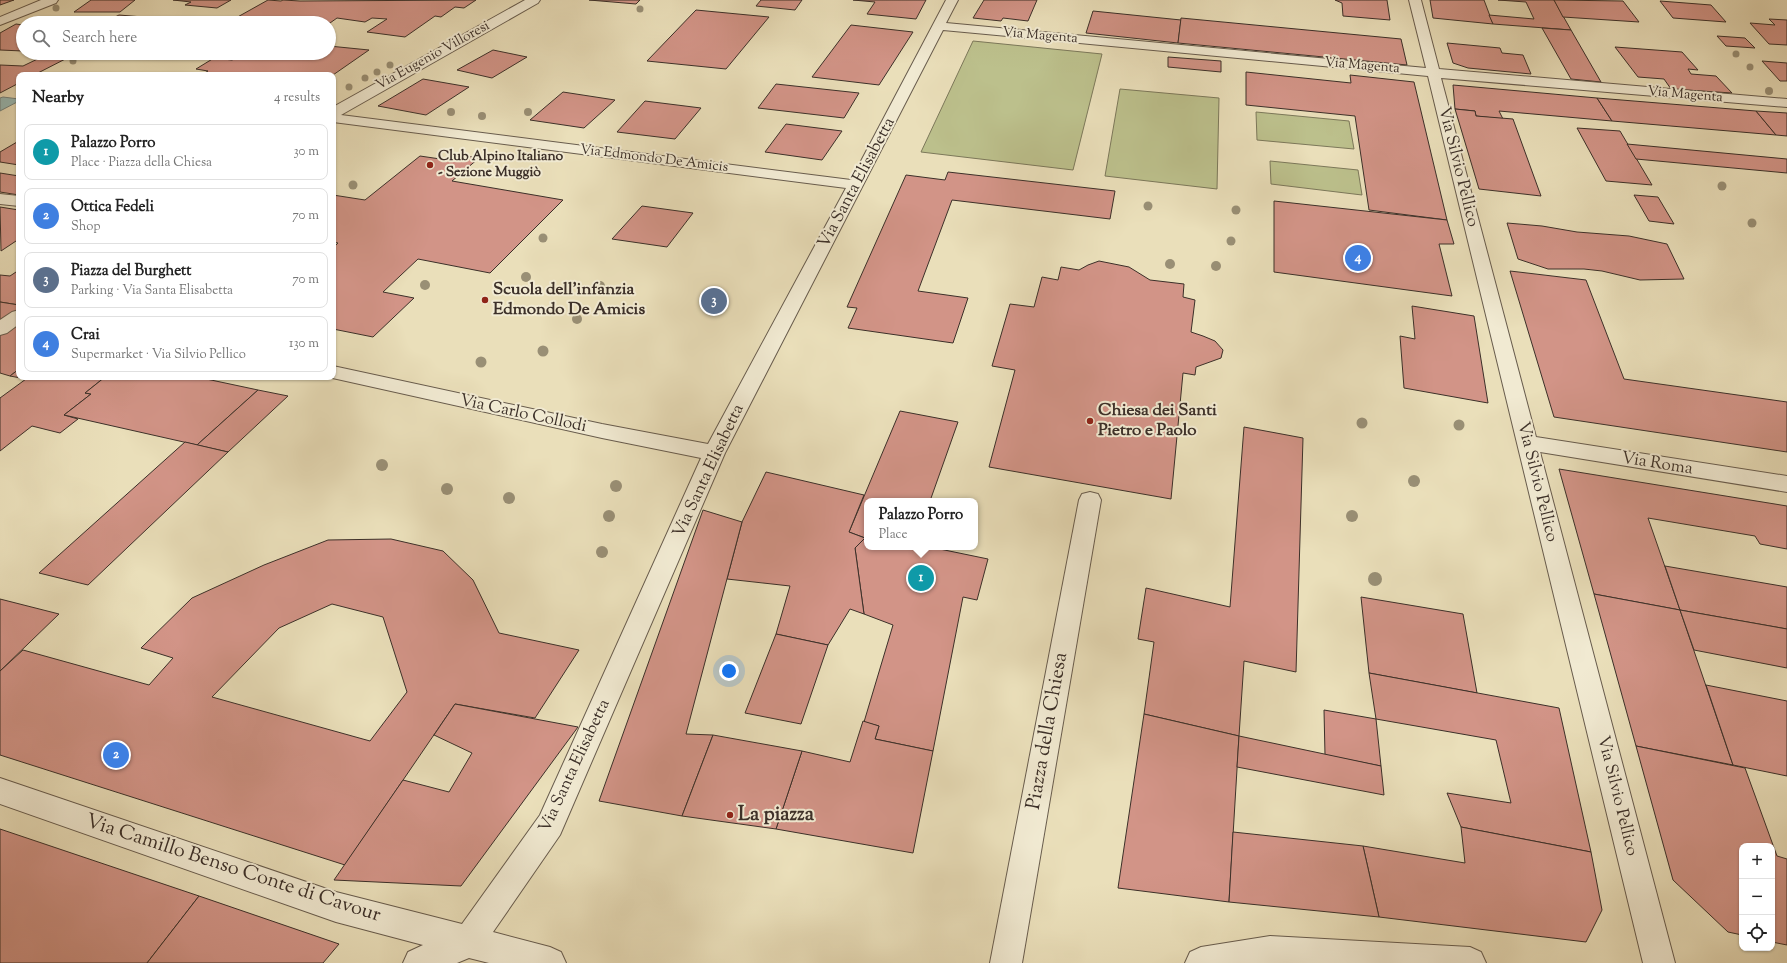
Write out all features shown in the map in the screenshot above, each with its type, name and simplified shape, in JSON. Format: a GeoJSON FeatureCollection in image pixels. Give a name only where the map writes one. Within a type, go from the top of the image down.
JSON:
{"type":"FeatureCollection","features":[{"type":"Feature","properties":{"kind":"street"},"geometry":{"type":"LineString","coordinates":[[0,21],[52,0]]}},
{"type":"Feature","properties":{"kind":"street","name":"Via Eugenio Villoresi"},"geometry":{"type":"LineString","coordinates":[[336,111],[534,0]]}},
{"type":"Feature","properties":{"kind":"street","name":"Via Santa Elisabetta"},"geometry":{"type":"LineString","coordinates":[[468,942],[550,826],[714,453],[952,0]]}},
{"type":"Feature","properties":{"kind":"street","name":"Via Silvio Pellico"},"geometry":{"type":"LineString","coordinates":[[1415,0],[1659,963]]}},
{"type":"Feature","properties":{"kind":"street","name":"Via Magenta"},"geometry":{"type":"LineString","coordinates":[[938,26],[1434,73],[1787,104]]}},
{"type":"Feature","properties":{"kind":"street","name":"Via Edmondo De Amicis"},"geometry":{"type":"LineString","coordinates":[[336,118],[856,185]]}},
{"type":"Feature","properties":{"kind":"street"},"geometry":{"type":"LineString","coordinates":[[0,198],[16,201]]}},
{"type":"Feature","properties":{"kind":"street"},"geometry":{"type":"LineString","coordinates":[[0,329],[16,318]]}},
{"type":"Feature","properties":{"kind":"street","name":"Via Carlo Collodi"},"geometry":{"type":"LineString","coordinates":[[336,373],[602,431],[714,453]]}},
{"type":"Feature","properties":{"kind":"street","name":"Via Roma"},"geometry":{"type":"LineString","coordinates":[[1527,443],[1787,484]]}},
{"type":"Feature","properties":{"kind":"street","name":"Piazza della Chiesa"},"geometry":{"type":"LineString","coordinates":[[1006,963],[1090,500]]}},
{"type":"Feature","properties":{"kind":"street","name":"Via Camillo Benso Conte di Cavour"},"geometry":{"type":"LineString","coordinates":[[0,791],[336,907],[550,963]]}},
{"type":"Feature","properties":{"kind":"street"},"geometry":{"type":"LineString","coordinates":[[419,963],[468,942]]}},
{"type":"Feature","properties":{"kind":"street"},"geometry":{"type":"LineString","coordinates":[[1201,963],[1270,952],[1470,963]]}},
{"type":"Feature","properties":{"kind":"green space"},"geometry":{"type":"Polygon","coordinates":[[[973,41],[1102,54],[1073,170],[921,152],[973,41]]]}},
{"type":"Feature","properties":{"kind":"green space"},"geometry":{"type":"Polygon","coordinates":[[[1120,89],[1219,98],[1217,189],[1105,176],[1120,89]]]}},
{"type":"Feature","properties":{"kind":"green space"},"geometry":{"type":"Polygon","coordinates":[[[1256,112],[1349,121],[1354,149],[1257,140],[1256,112]]]}},
{"type":"Feature","properties":{"kind":"green space"},"geometry":{"type":"Polygon","coordinates":[[[1270,161],[1358,170],[1362,195],[1271,184],[1270,161]]]}},
{"type":"Feature","properties":{"kind":"water"},"geometry":{"type":"Polygon","coordinates":[[[0,98],[16,99],[16,103],[0,111],[0,98]]]}},
{"type":"Feature","properties":{"kind":"building"},"geometry":{"type":"Polygon","coordinates":[[[0,0],[14,0],[0,5],[0,0]]]}},
{"type":"Feature","properties":{"kind":"building"},"geometry":{"type":"Polygon","coordinates":[[[91,0],[135,0],[120,12],[74,12],[91,0]]]}},
{"type":"Feature","properties":{"kind":"building"},"geometry":{"type":"Polygon","coordinates":[[[173,0],[231,0],[217,8],[185,5],[191,2],[173,0]]]}},
{"type":"Feature","properties":{"kind":"building"},"geometry":{"type":"Polygon","coordinates":[[[268,0],[476,0],[464,8],[455,7],[441,17],[435,16],[405,37],[367,32],[387,19],[372,18],[365,22],[336,19],[336,16],[239,16],[268,0]]]}},
{"type":"Feature","properties":{"kind":"building"},"geometry":{"type":"Polygon","coordinates":[[[589,0],[640,0],[636,4],[589,0]]]}},
{"type":"Feature","properties":{"kind":"building"},"geometry":{"type":"Polygon","coordinates":[[[761,0],[802,0],[795,10],[756,6],[761,0]]]}},
{"type":"Feature","properties":{"kind":"building"},"geometry":{"type":"Polygon","coordinates":[[[853,0],[926,0],[916,19],[867,14],[875,2],[853,0]]]}},
{"type":"Feature","properties":{"kind":"building"},"geometry":{"type":"Polygon","coordinates":[[[984,0],[1037,0],[1028,21],[1003,18],[1001,21],[973,18],[984,0]]]}},
{"type":"Feature","properties":{"kind":"building"},"geometry":{"type":"Polygon","coordinates":[[[1335,0],[1387,0],[1390,20],[1343,16],[1342,3],[1335,0]]]}},
{"type":"Feature","properties":{"kind":"building"},"geometry":{"type":"Polygon","coordinates":[[[1430,0],[1484,0],[1493,24],[1433,18],[1430,0]]]}},
{"type":"Feature","properties":{"kind":"building"},"geometry":{"type":"Polygon","coordinates":[[[1498,0],[1554,0],[1571,30],[1493,24],[1489,15],[1534,19],[1526,2],[1498,0]]]}},
{"type":"Feature","properties":{"kind":"building"},"geometry":{"type":"Polygon","coordinates":[[[1554,0],[1623,1],[1639,22],[1563,17],[1554,0]]]}},
{"type":"Feature","properties":{"kind":"building"},"geometry":{"type":"Polygon","coordinates":[[[1660,1],[1711,5],[1726,22],[1673,18],[1660,1]]]}},
{"type":"Feature","properties":{"kind":"building"},"geometry":{"type":"Polygon","coordinates":[[[696,10],[769,17],[726,69],[647,61],[696,10]]]}},
{"type":"Feature","properties":{"kind":"building"},"geometry":{"type":"Polygon","coordinates":[[[1093,11],[1181,20],[1178,43],[1086,33],[1093,11]]]}},
{"type":"Feature","properties":{"kind":"building"},"geometry":{"type":"Polygon","coordinates":[[[1181,18],[1401,39],[1407,65],[1178,43],[1181,18]]]}},
{"type":"Feature","properties":{"kind":"building"},"geometry":{"type":"Polygon","coordinates":[[[1769,19],[1787,20],[1787,45],[1769,44],[1750,23],[1775,25],[1769,19]]]}},
{"type":"Feature","properties":{"kind":"building"},"geometry":{"type":"Polygon","coordinates":[[[16,24],[16,51],[0,50],[0,33],[16,24]]]}},
{"type":"Feature","properties":{"kind":"building"},"geometry":{"type":"Polygon","coordinates":[[[851,25],[913,32],[879,85],[812,77],[851,25]]]}},
{"type":"Feature","properties":{"kind":"building"},"geometry":{"type":"Polygon","coordinates":[[[1542,28],[1571,30],[1601,82],[1571,79],[1542,28]]]}},
{"type":"Feature","properties":{"kind":"building"},"geometry":{"type":"Polygon","coordinates":[[[1717,36],[1745,38],[1755,48],[1726,46],[1717,36]]]}},
{"type":"Feature","properties":{"kind":"building"},"geometry":{"type":"Polygon","coordinates":[[[1447,43],[1500,48],[1502,53],[1523,55],[1531,74],[1468,68],[1453,63],[1447,43]]]}},
{"type":"Feature","properties":{"kind":"building"},"geometry":{"type":"Polygon","coordinates":[[[336,47],[369,50],[336,73],[206,72],[208,71],[196,69],[211,60],[336,60],[336,47]]]}},
{"type":"Feature","properties":{"kind":"building"},"geometry":{"type":"Polygon","coordinates":[[[1615,47],[1682,52],[1698,70],[1688,69],[1691,74],[1716,76],[1732,93],[1671,89],[1664,79],[1638,77],[1615,47]]]}},
{"type":"Feature","properties":{"kind":"building"},"geometry":{"type":"Polygon","coordinates":[[[493,50],[527,57],[492,78],[457,70],[493,50]]]}},
{"type":"Feature","properties":{"kind":"building"},"geometry":{"type":"Polygon","coordinates":[[[1168,57],[1221,61],[1221,72],[1168,67],[1168,57]]]}},
{"type":"Feature","properties":{"kind":"building"},"geometry":{"type":"Polygon","coordinates":[[[35,60],[63,60],[40,72],[16,72],[16,85],[0,93],[0,65],[23,66],[35,60]]]}},
{"type":"Feature","properties":{"kind":"building"},"geometry":{"type":"Polygon","coordinates":[[[1762,61],[1787,63],[1787,81],[1780,81],[1762,61]]]}},
{"type":"Feature","properties":{"kind":"building"},"geometry":{"type":"Polygon","coordinates":[[[1246,72],[1351,83],[1350,75],[1414,82],[1447,220],[1369,210],[1355,116],[1246,105],[1246,72]]]}},
{"type":"Feature","properties":{"kind":"building"},"geometry":{"type":"Polygon","coordinates":[[[423,79],[469,87],[426,115],[378,106],[423,79]]]}},
{"type":"Feature","properties":{"kind":"building"},"geometry":{"type":"Polygon","coordinates":[[[776,84],[859,93],[844,118],[758,108],[776,84]]]}},
{"type":"Feature","properties":{"kind":"building"},"geometry":{"type":"Polygon","coordinates":[[[1453,85],[1597,98],[1612,121],[1499,111],[1503,119],[1476,116],[1475,111],[1455,109],[1453,85]]]}},
{"type":"Feature","properties":{"kind":"building"},"geometry":{"type":"Polygon","coordinates":[[[563,92],[615,100],[584,128],[530,120],[563,92]]]}},
{"type":"Feature","properties":{"kind":"building"},"geometry":{"type":"Polygon","coordinates":[[[1597,98],[1756,111],[1776,135],[1612,121],[1597,98]]]}},
{"type":"Feature","properties":{"kind":"building"},"geometry":{"type":"Polygon","coordinates":[[[645,101],[701,108],[675,139],[617,132],[645,101]]]}},
{"type":"Feature","properties":{"kind":"building"},"geometry":{"type":"Polygon","coordinates":[[[1455,109],[1475,111],[1476,116],[1513,119],[1541,196],[1479,189],[1455,109]]]}},
{"type":"Feature","properties":{"kind":"building"},"geometry":{"type":"Polygon","coordinates":[[[1756,111],[1787,113],[1787,136],[1776,135],[1756,111]]]}},
{"type":"Feature","properties":{"kind":"building"},"geometry":{"type":"Polygon","coordinates":[[[786,124],[842,131],[822,160],[765,152],[786,124]]]}},
{"type":"Feature","properties":{"kind":"building"},"geometry":{"type":"Polygon","coordinates":[[[1577,128],[1620,131],[1652,185],[1606,181],[1577,128]]]}},
{"type":"Feature","properties":{"kind":"building"},"geometry":{"type":"Polygon","coordinates":[[[16,143],[16,165],[0,162],[0,152],[16,143]]]}},
{"type":"Feature","properties":{"kind":"building"},"geometry":{"type":"Polygon","coordinates":[[[1627,144],[1787,159],[1787,173],[1636,159],[1627,144]]]}},
{"type":"Feature","properties":{"kind":"building"},"geometry":{"type":"Polygon","coordinates":[[[454,154],[479,158],[452,181],[563,200],[490,273],[418,259],[383,292],[414,298],[373,337],[336,330],[336,245],[338,243],[336,243],[336,195],[365,200],[420,156],[447,160],[454,154]]]}},
{"type":"Feature","properties":{"kind":"building"},"geometry":{"type":"Polygon","coordinates":[[[948,172],[1115,191],[1110,219],[952,200],[918,291],[968,298],[953,343],[848,328],[857,308],[847,307],[906,175],[945,180],[948,172]]]}},
{"type":"Feature","properties":{"kind":"building"},"geometry":{"type":"Polygon","coordinates":[[[0,173],[16,176],[16,195],[0,192],[0,173]]]}},
{"type":"Feature","properties":{"kind":"building"},"geometry":{"type":"Polygon","coordinates":[[[1634,195],[1658,197],[1674,224],[1649,221],[1634,195]]]}},
{"type":"Feature","properties":{"kind":"building"},"geometry":{"type":"Polygon","coordinates":[[[1274,201],[1447,220],[1454,244],[1439,244],[1452,296],[1274,272],[1274,201]]]}},
{"type":"Feature","properties":{"kind":"building"},"geometry":{"type":"Polygon","coordinates":[[[642,206],[693,213],[667,247],[612,239],[642,206]]]}},
{"type":"Feature","properties":{"kind":"building"},"geometry":{"type":"Polygon","coordinates":[[[0,207],[16,210],[16,241],[1,251],[0,207]]]}},
{"type":"Feature","properties":{"kind":"building"},"geometry":{"type":"Polygon","coordinates":[[[1507,223],[1542,226],[1577,232],[1629,236],[1667,244],[1684,279],[1640,280],[1602,271],[1584,269],[1548,269],[1518,259],[1507,223]]]}},
{"type":"Feature","properties":{"kind":"building","name":"Chiesa dei Santi Pietro e Paolo"},"geometry":{"type":"Polygon","coordinates":[[[1099,261],[1129,267],[1150,280],[1184,284],[1183,297],[1195,300],[1191,332],[1215,341],[1223,350],[1221,358],[1196,367],[1195,375],[1183,373],[1171,499],[989,467],[1015,370],[992,366],[1010,304],[1034,307],[1042,277],[1058,280],[1061,267],[1079,270],[1099,261]]]}},
{"type":"Feature","properties":{"kind":"building"},"geometry":{"type":"Polygon","coordinates":[[[1510,271],[1586,280],[1624,379],[1787,402],[1787,452],[1554,417],[1510,271]]]}},
{"type":"Feature","properties":{"kind":"building"},"geometry":{"type":"Polygon","coordinates":[[[16,272],[16,305],[0,302],[0,275],[10,276],[16,272]]]}},
{"type":"Feature","properties":{"kind":"building"},"geometry":{"type":"Polygon","coordinates":[[[0,302],[16,305],[16,312],[0,323],[0,302]]]}},
{"type":"Feature","properties":{"kind":"building"},"geometry":{"type":"Polygon","coordinates":[[[1412,306],[1474,316],[1488,403],[1404,388],[1400,336],[1415,339],[1412,306]]]}},
{"type":"Feature","properties":{"kind":"building"},"geometry":{"type":"Polygon","coordinates":[[[16,325],[16,371],[10,376],[0,373],[0,335],[16,325]]]}},
{"type":"Feature","properties":{"kind":"building"},"geometry":{"type":"Polygon","coordinates":[[[16,371],[16,377],[10,376],[16,371]]]}},
{"type":"Feature","properties":{"kind":"building"},"geometry":{"type":"Polygon","coordinates":[[[25,380],[101,380],[85,393],[91,394],[64,415],[78,419],[60,433],[32,426],[0,451],[0,398],[25,380]]]}},
{"type":"Feature","properties":{"kind":"building"},"geometry":{"type":"Polygon","coordinates":[[[101,380],[211,380],[258,390],[197,445],[64,415],[91,394],[85,393],[101,380]]]}},
{"type":"Feature","properties":{"kind":"building"},"geometry":{"type":"Polygon","coordinates":[[[258,390],[288,396],[228,452],[197,445],[258,390]]]}},
{"type":"Feature","properties":{"kind":"building"},"geometry":{"type":"Polygon","coordinates":[[[900,411],[958,422],[931,498],[864,498],[864,538],[849,532],[900,411]]]}},
{"type":"Feature","properties":{"kind":"building"},"geometry":{"type":"Polygon","coordinates":[[[1244,427],[1303,438],[1296,672],[1244,661],[1239,736],[1144,714],[1154,642],[1138,639],[1146,588],[1230,607],[1244,427]]]}},
{"type":"Feature","properties":{"kind":"building"},"geometry":{"type":"Polygon","coordinates":[[[185,442],[228,452],[88,585],[39,573],[185,442]]]}},
{"type":"Feature","properties":{"kind":"building"},"geometry":{"type":"Polygon","coordinates":[[[1559,469],[1787,506],[1787,549],[1760,544],[1755,536],[1648,518],[1680,610],[1594,594],[1559,469]]]}},
{"type":"Feature","properties":{"kind":"building"},"geometry":{"type":"Polygon","coordinates":[[[766,472],[864,495],[849,532],[864,538],[855,548],[864,614],[850,609],[828,645],[776,634],[790,586],[727,579],[742,522],[766,472]]]}},
{"type":"Feature","properties":{"kind":"building"},"geometry":{"type":"Polygon","coordinates":[[[703,510],[742,522],[686,734],[713,735],[682,816],[599,801],[703,510]]]}},
{"type":"Feature","properties":{"kind":"building"},"geometry":{"type":"Polygon","coordinates":[[[391,539],[443,551],[473,580],[499,633],[579,650],[535,718],[455,704],[345,865],[0,755],[0,671],[23,650],[149,685],[173,658],[141,648],[192,598],[264,565],[328,540],[391,539]],[[332,604],[279,628],[212,697],[370,741],[407,692],[383,617],[332,604]]]}},
{"type":"Feature","properties":{"kind":"building"},"geometry":{"type":"Polygon","coordinates":[[[864,539],[864,550],[944,550],[988,559],[977,600],[963,597],[933,751],[875,739],[879,726],[864,722],[893,625],[864,614],[855,548],[864,539]]]}},
{"type":"Feature","properties":{"kind":"building"},"geometry":{"type":"Polygon","coordinates":[[[1665,566],[1787,587],[1787,629],[1680,610],[1665,566]]]}},
{"type":"Feature","properties":{"kind":"building"},"geometry":{"type":"Polygon","coordinates":[[[1594,594],[1680,610],[1733,765],[1636,746],[1594,594]]]}},
{"type":"Feature","properties":{"kind":"building"},"geometry":{"type":"Polygon","coordinates":[[[1361,597],[1463,614],[1477,693],[1369,673],[1361,597]]]}},
{"type":"Feature","properties":{"kind":"building"},"geometry":{"type":"Polygon","coordinates":[[[0,599],[59,614],[0,671],[0,599]]]}},
{"type":"Feature","properties":{"kind":"building"},"geometry":{"type":"Polygon","coordinates":[[[1680,610],[1787,629],[1787,668],[1694,650],[1680,610]]]}},
{"type":"Feature","properties":{"kind":"building"},"geometry":{"type":"Polygon","coordinates":[[[776,634],[828,645],[801,724],[745,713],[776,634]]]}},
{"type":"Feature","properties":{"kind":"building"},"geometry":{"type":"Polygon","coordinates":[[[1369,673],[1559,708],[1591,852],[1461,827],[1447,793],[1511,803],[1496,740],[1376,719],[1369,673]]]}},
{"type":"Feature","properties":{"kind":"building"},"geometry":{"type":"Polygon","coordinates":[[[1706,685],[1787,701],[1787,776],[1733,765],[1706,685]]]}},
{"type":"Feature","properties":{"kind":"building"},"geometry":{"type":"Polygon","coordinates":[[[455,704],[578,727],[461,886],[334,880],[403,780],[449,792],[472,753],[434,735],[455,704]]]}},
{"type":"Feature","properties":{"kind":"building"},"geometry":{"type":"Polygon","coordinates":[[[1324,710],[1376,719],[1381,766],[1325,755],[1324,710]]]}},
{"type":"Feature","properties":{"kind":"building"},"geometry":{"type":"Polygon","coordinates":[[[1144,714],[1239,736],[1229,902],[1118,888],[1144,714]]]}},
{"type":"Feature","properties":{"kind":"building"},"geometry":{"type":"Polygon","coordinates":[[[863,721],[879,726],[875,739],[933,751],[913,853],[776,829],[802,751],[850,762],[863,721]]]}},
{"type":"Feature","properties":{"kind":"building"},"geometry":{"type":"Polygon","coordinates":[[[713,735],[802,751],[776,829],[682,816],[713,735]]]}},
{"type":"Feature","properties":{"kind":"building"},"geometry":{"type":"Polygon","coordinates":[[[1239,736],[1381,766],[1384,795],[1237,767],[1239,736]]]}},
{"type":"Feature","properties":{"kind":"building"},"geometry":{"type":"Polygon","coordinates":[[[1636,746],[1745,768],[1772,843],[1739,843],[1739,934],[1728,932],[1673,880],[1636,746]]]}},
{"type":"Feature","properties":{"kind":"building"},"geometry":{"type":"Polygon","coordinates":[[[1461,827],[1591,852],[1602,910],[1586,942],[1379,917],[1363,846],[1465,863],[1461,827]]]}},
{"type":"Feature","properties":{"kind":"building"},"geometry":{"type":"Polygon","coordinates":[[[0,829],[199,896],[147,963],[0,963],[0,829]]]}},
{"type":"Feature","properties":{"kind":"building"},"geometry":{"type":"Polygon","coordinates":[[[1233,832],[1363,846],[1379,917],[1229,902],[1233,832]]]}},
{"type":"Feature","properties":{"kind":"building"},"geometry":{"type":"Polygon","coordinates":[[[1775,850],[1777,856],[1787,859],[1787,945],[1775,943],[1775,850]]]}},
{"type":"Feature","properties":{"kind":"building"},"geometry":{"type":"Polygon","coordinates":[[[199,896],[339,944],[323,963],[147,963],[199,896]]]}},
{"type":"Feature","properties":{"kind":"place","name":"Club Alpino Italiano - Sezione Muggiò"},"geometry":{"type":"Point","coordinates":[430,165]}},
{"type":"Feature","properties":{"kind":"place","name":"Crai"},"geometry":{"type":"Point","coordinates":[1358,258]}},
{"type":"Feature","properties":{"kind":"place","name":"Scuola dell'infanzia Edmondo De Amicis"},"geometry":{"type":"Point","coordinates":[485,300]}},
{"type":"Feature","properties":{"kind":"place","name":"Piazza del Burghett"},"geometry":{"type":"Point","coordinates":[714,301]}},
{"type":"Feature","properties":{"kind":"place","name":"Chiesa dei Santi Pietro e Paolo"},"geometry":{"type":"Point","coordinates":[1090,421]}},
{"type":"Feature","properties":{"kind":"place","name":"Palazzo Porro"},"geometry":{"type":"Point","coordinates":[921,578]}},
{"type":"Feature","properties":{"kind":"place","name":"Ottica Fedeli"},"geometry":{"type":"Point","coordinates":[116,755]}},
{"type":"Feature","properties":{"kind":"place","name":"La piazza"},"geometry":{"type":"Point","coordinates":[730,815]}}]}
